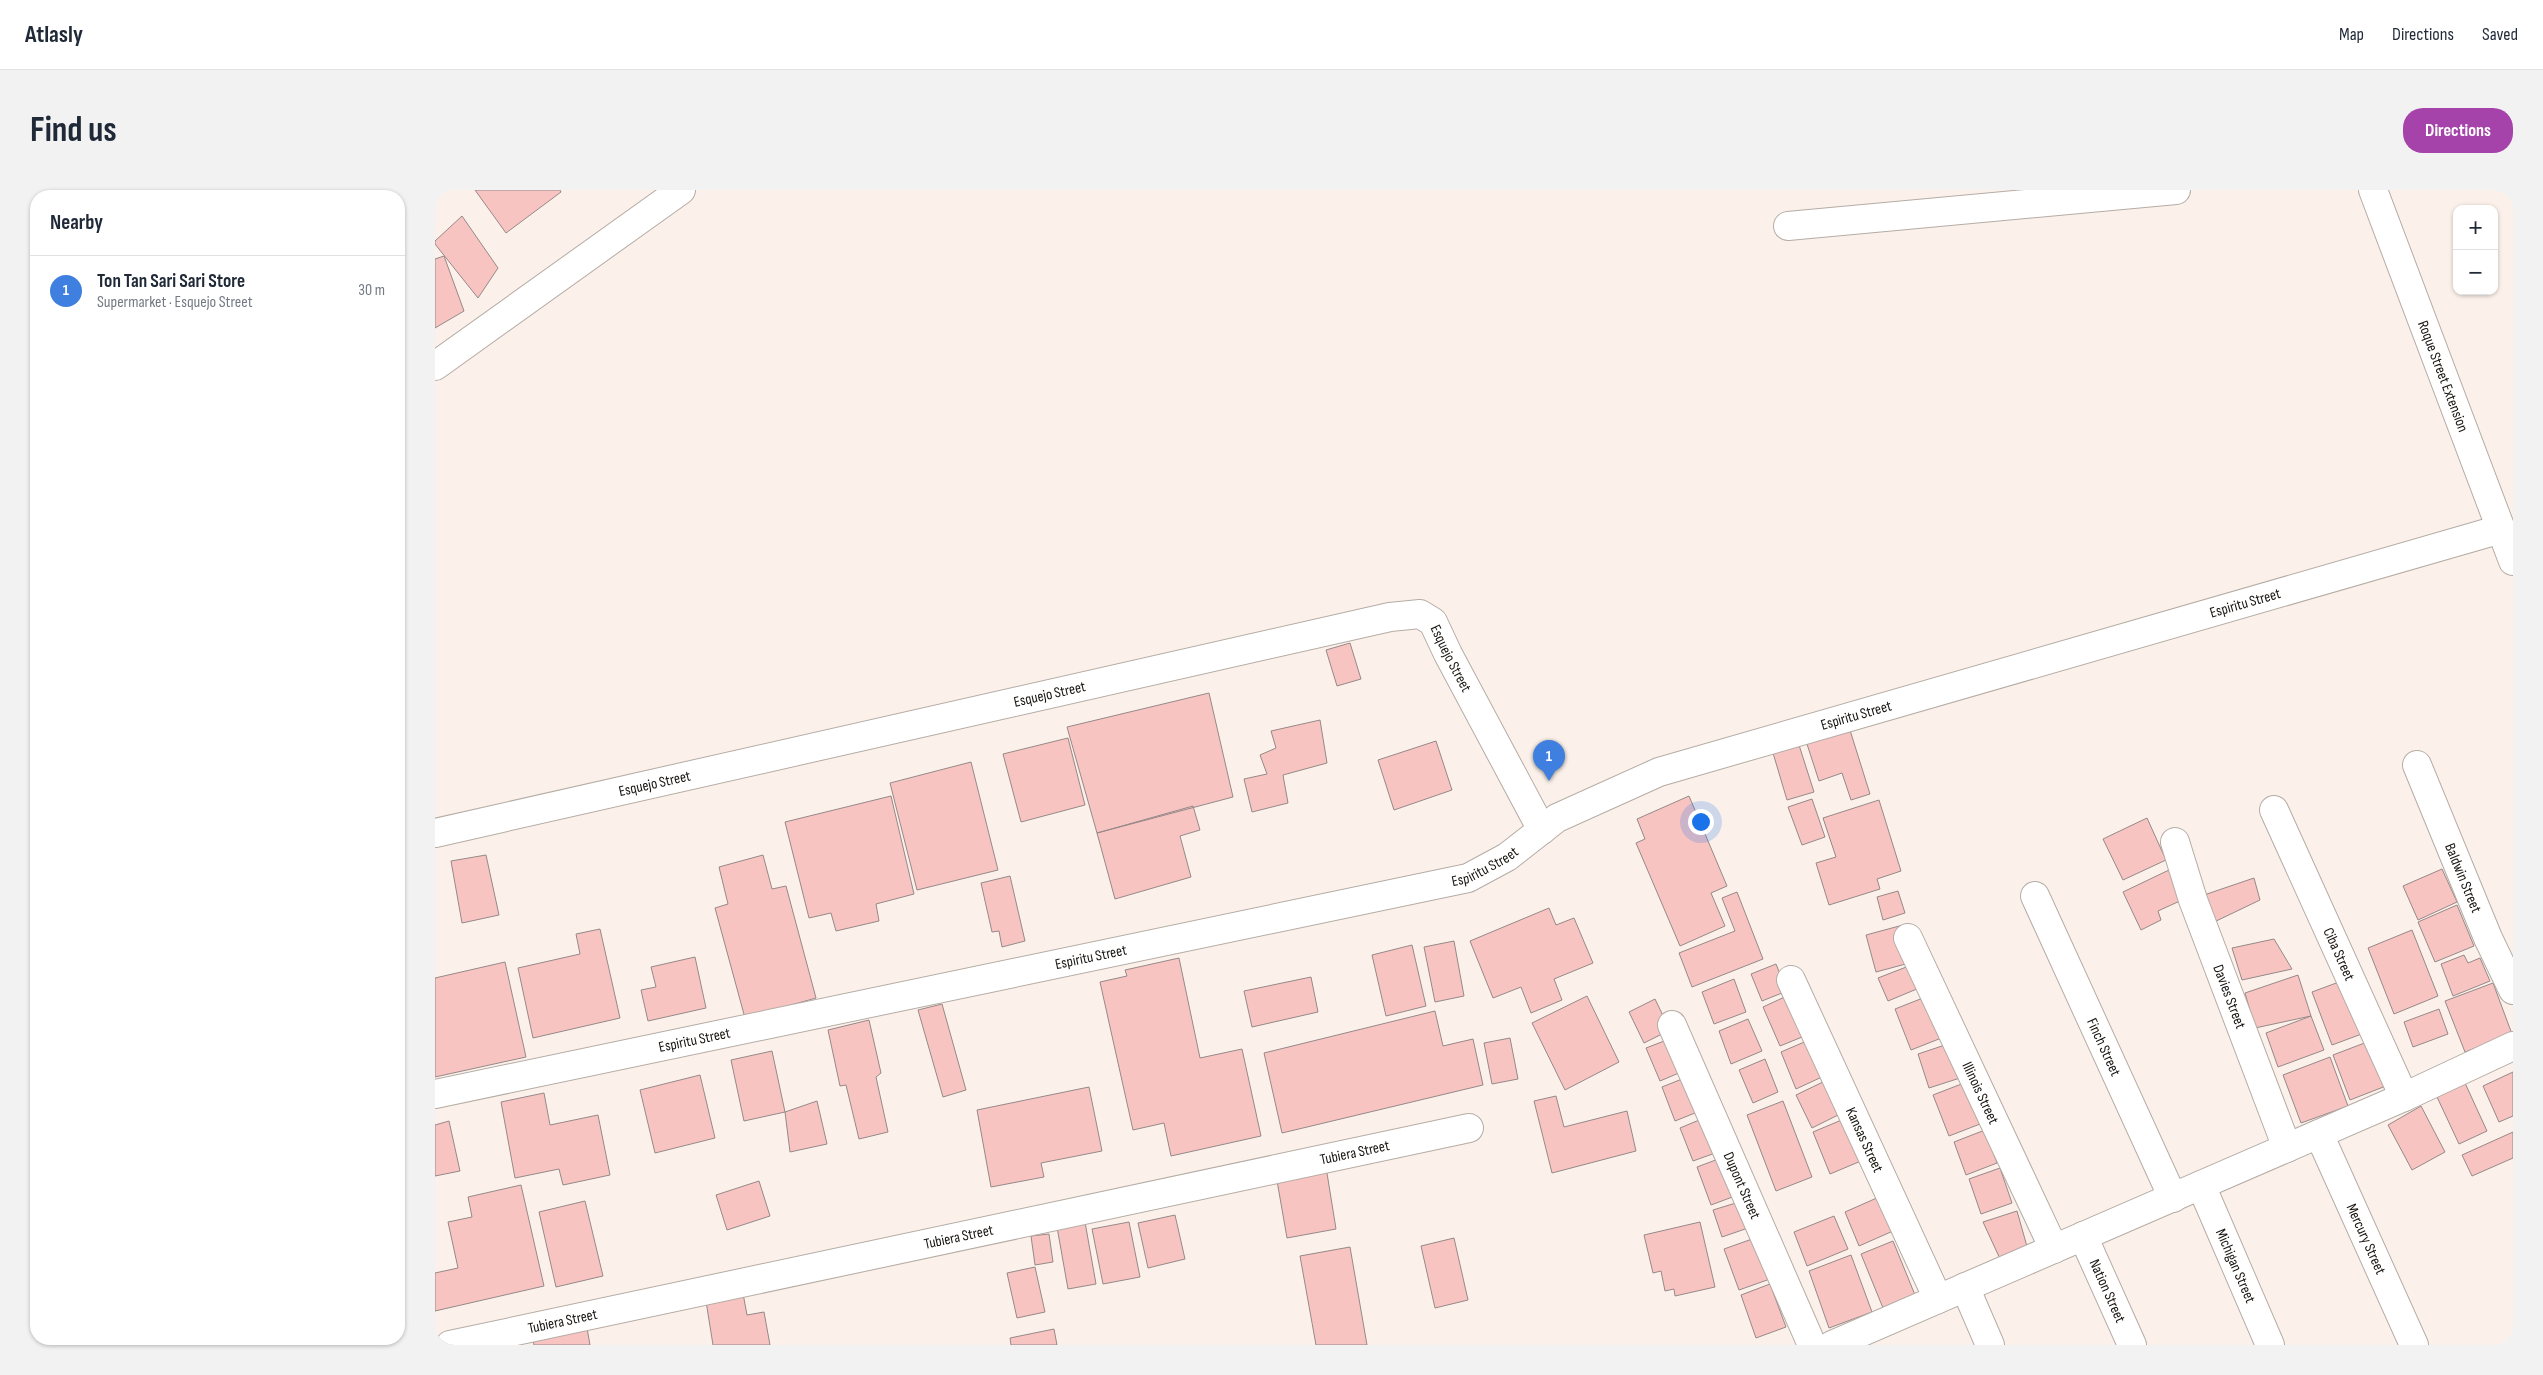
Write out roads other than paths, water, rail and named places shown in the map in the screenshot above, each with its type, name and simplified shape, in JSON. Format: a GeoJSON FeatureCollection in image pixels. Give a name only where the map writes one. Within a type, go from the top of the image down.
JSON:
{"type":"FeatureCollection","features":[{"type":"Feature","properties":{"kind":"street"},"geometry":{"type":"LineString","coordinates":[[435,366],[681,190]]}},
{"type":"Feature","properties":{"kind":"street"},"geometry":{"type":"LineString","coordinates":[[1788,226],[2176,190]]}},
{"type":"Feature","properties":{"kind":"street","name":"Roque Street Extension"},"geometry":{"type":"LineString","coordinates":[[2373,190],[2513,561]]}},
{"type":"Feature","properties":{"kind":"street","name":"Espiritu Street"},"geometry":{"type":"LineString","coordinates":[[435,1094],[1468,878],[1507,857],[1557,818],[1659,772],[2501,529]]}},
{"type":"Feature","properties":{"kind":"street","name":"Esquejo Street"},"geometry":{"type":"LineString","coordinates":[[435,833],[1390,617],[1420,614],[1433,622],[1448,654],[1542,830]]}},
{"type":"Feature","properties":{"kind":"street","name":"Baldwin Street"},"geometry":{"type":"LineString","coordinates":[[2417,765],[2488,938],[2513,990]]}},
{"type":"Feature","properties":{"kind":"street","name":"Ciba Street"},"geometry":{"type":"LineString","coordinates":[[2274,810],[2404,1097]]}},
{"type":"Feature","properties":{"kind":"street","name":"Davies Street"},"geometry":{"type":"LineString","coordinates":[[2175,842],[2193,900],[2287,1148]]}},
{"type":"Feature","properties":{"kind":"street","name":"Finch Street"},"geometry":{"type":"LineString","coordinates":[[2035,896],[2173,1198]]}},
{"type":"Feature","properties":{"kind":"street","name":"Illinois Street"},"geometry":{"type":"LineString","coordinates":[[1908,938],[2054,1249]]}},
{"type":"Feature","properties":{"kind":"street","name":"Kansas Street"},"geometry":{"type":"LineString","coordinates":[[1791,980],[1938,1299]]}},
{"type":"Feature","properties":{"kind":"street","name":"Dupont Street"},"geometry":{"type":"LineString","coordinates":[[1672,1025],[1812,1345]]}},
{"type":"Feature","properties":{"kind":"street"},"geometry":{"type":"LineString","coordinates":[[1845,1342],[1965,1287],[2404,1097],[2513,1046]]}},
{"type":"Feature","properties":{"kind":"street","name":"Tubiera Street"},"geometry":{"type":"LineString","coordinates":[[450,1345],[1469,1128]]}},
{"type":"Feature","properties":{"kind":"street","name":"Mercury Street"},"geometry":{"type":"LineString","coordinates":[[2319,1134],[2414,1345]]}},
{"type":"Feature","properties":{"kind":"street","name":"Michigan Street"},"geometry":{"type":"LineString","coordinates":[[2201,1185],[2271,1345]]}},
{"type":"Feature","properties":{"kind":"street","name":"Nation Street"},"geometry":{"type":"LineString","coordinates":[[2083,1236],[2132,1345]]}},
{"type":"Feature","properties":{"kind":"street"},"geometry":{"type":"LineString","coordinates":[[1965,1287],[1990,1345]]}},
{"type":"Feature","properties":{"kind":"place","name":"Ton Tan Sari Sari Store"},"geometry":{"type":"Point","coordinates":[1549,781]}}]}
